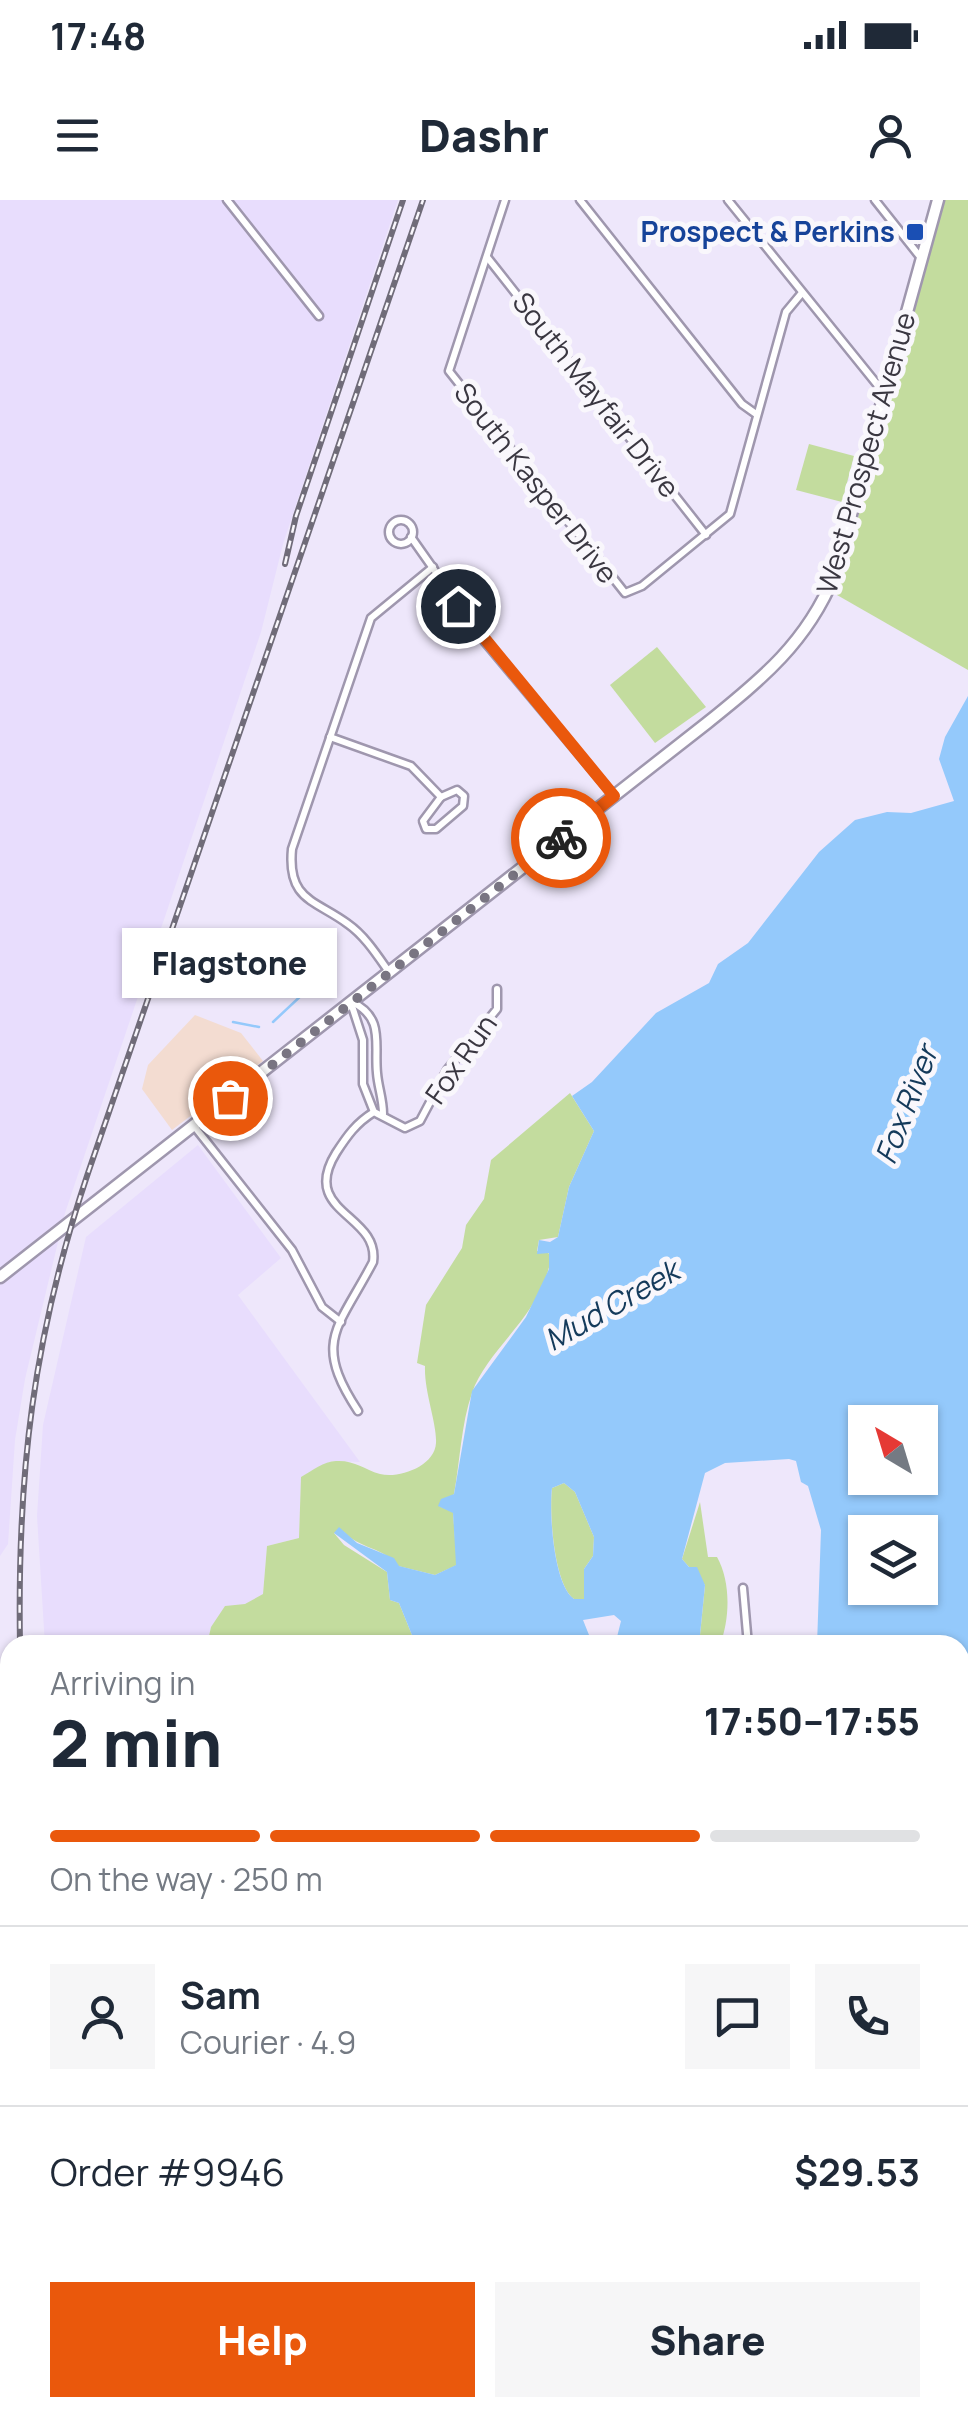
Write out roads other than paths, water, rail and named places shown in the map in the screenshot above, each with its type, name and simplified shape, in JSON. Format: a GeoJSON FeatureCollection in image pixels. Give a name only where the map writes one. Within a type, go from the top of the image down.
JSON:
{"type":"FeatureCollection","features":[{"type":"Feature","properties":{"kind":"main road","name":"West Prospect Avenue"},"geometry":{"type":"LineString","coordinates":[[0,1277],[776,666],[811,625],[834,576],[938,200]]}},
{"type":"Feature","properties":{"kind":"street"},"geometry":{"type":"LineString","coordinates":[[227,200],[319,316]]}},
{"type":"Feature","properties":{"kind":"street"},"geometry":{"type":"LineString","coordinates":[[486,256],[505,200]]}},
{"type":"Feature","properties":{"kind":"street"},"geometry":{"type":"LineString","coordinates":[[580,200],[742,404],[756,414]]}},
{"type":"Feature","properties":{"kind":"street"},"geometry":{"type":"LineString","coordinates":[[728,200],[884,393]]}},
{"type":"Feature","properties":{"kind":"street"},"geometry":{"type":"LineString","coordinates":[[876,200],[922,258]]}},
{"type":"Feature","properties":{"kind":"street","name":"South Kasper Drive"},"geometry":{"type":"LineString","coordinates":[[486,256],[449,372],[625,593],[642,586],[706,536]]}},
{"type":"Feature","properties":{"kind":"street","name":"South Mayfair Drive"},"geometry":{"type":"LineString","coordinates":[[486,256],[706,536]]}},
{"type":"Feature","properties":{"kind":"street"},"geometry":{"type":"LineString","coordinates":[[706,536],[730,514],[786,312],[802,294]]}},
{"type":"Feature","properties":{"kind":"street"},"geometry":{"type":"LineString","coordinates":[[411,537],[485,642],[614,796]]}},
{"type":"Feature","properties":{"kind":"street"},"geometry":{"type":"LineString","coordinates":[[389,972],[349,924],[309,902],[293,875],[292,850],[374,613],[433,567]]}},
{"type":"Feature","properties":{"kind":"street"},"geometry":{"type":"LineString","coordinates":[[330,737],[401,761],[442,797]]}},
{"type":"Feature","properties":{"kind":"street"},"geometry":{"type":"LineString","coordinates":[[457,790],[466,802],[436,829],[429,830],[423,818],[442,797],[457,790]]}},
{"type":"Feature","properties":{"kind":"street","name":"Fox Run"},"geometry":{"type":"LineString","coordinates":[[374,1112],[405,1128],[420,1121],[447,1070],[497,1009],[497,989]]}},
{"type":"Feature","properties":{"kind":"street"},"geometry":{"type":"LineString","coordinates":[[351,1002],[362,1040],[363,1084],[374,1112],[348,1133],[326,1177],[331,1200],[368,1235],[374,1250],[373,1262],[341,1322],[330,1358],[358,1411]]}},
{"type":"Feature","properties":{"kind":"street"},"geometry":{"type":"LineString","coordinates":[[351,1002],[362,1007],[376,1027],[376,1072],[384,1114]]}},
{"type":"Feature","properties":{"kind":"street"},"geometry":{"type":"LineString","coordinates":[[194,1126],[292,1250],[322,1306],[341,1322]]}},
{"type":"Feature","properties":{"kind":"street"},"geometry":{"type":"LineString","coordinates":[[743,1588],[747,1635]]}},
{"type":"Feature","properties":{"kind":"water"},"geometry":{"type":"Polygon","coordinates":[[[968,696],[968,1635],[817,1635],[821,1530],[808,1486],[801,1482],[796,1461],[789,1459],[725,1463],[705,1473],[682,1559],[689,1567],[697,1567],[705,1585],[700,1635],[618,1635],[621,1621],[614,1615],[583,1620],[589,1635],[412,1635],[399,1603],[390,1600],[387,1572],[334,1533],[339,1527],[357,1543],[394,1558],[399,1566],[435,1575],[456,1565],[453,1513],[438,1506],[441,1499],[454,1494],[472,1391],[526,1317],[549,1269],[549,1253],[537,1254],[539,1240],[550,1242],[558,1237],[569,1187],[594,1131],[572,1096],[592,1082],[656,1013],[709,983],[718,964],[748,943],[819,852],[855,820],[887,812],[911,813],[954,801],[939,759],[945,737],[968,696]],[[564,1483],[552,1488],[552,1529],[561,1578],[574,1599],[584,1599],[584,1569],[593,1556],[594,1537],[575,1492],[564,1483]]]}},
{"type":"Feature","properties":{"kind":"waterway"},"geometry":{"type":"LineString","coordinates":[[273,1022],[305,992]]}},
{"type":"Feature","properties":{"kind":"waterway"},"geometry":{"type":"LineString","coordinates":[[233,1022],[259,1027]]}},
{"type":"Feature","properties":{"kind":"railway"},"geometry":{"type":"LineString","coordinates":[[285,564],[296,516],[403,200]]}},
{"type":"Feature","properties":{"kind":"railway"},"geometry":{"type":"LineString","coordinates":[[20,1635],[22,1522],[32,1406],[69,1233],[423,200]]}},
{"type":"Feature","properties":{"kind":"place","name":"Prospect & Perkins"},"geometry":{"type":"Point","coordinates":[915,232]}},
{"type":"Feature","properties":{"kind":"place","name":"Flagstone"},"geometry":{"type":"Point","coordinates":[230,1098]}},
{"type":"Feature","properties":{"kind":"water label","name":"Fox River"},"geometry":{"type":"Point","coordinates":[907,1105]}},
{"type":"Feature","properties":{"kind":"water label","name":"Mud Creek"},"geometry":{"type":"Point","coordinates":[612,1306]}}]}
